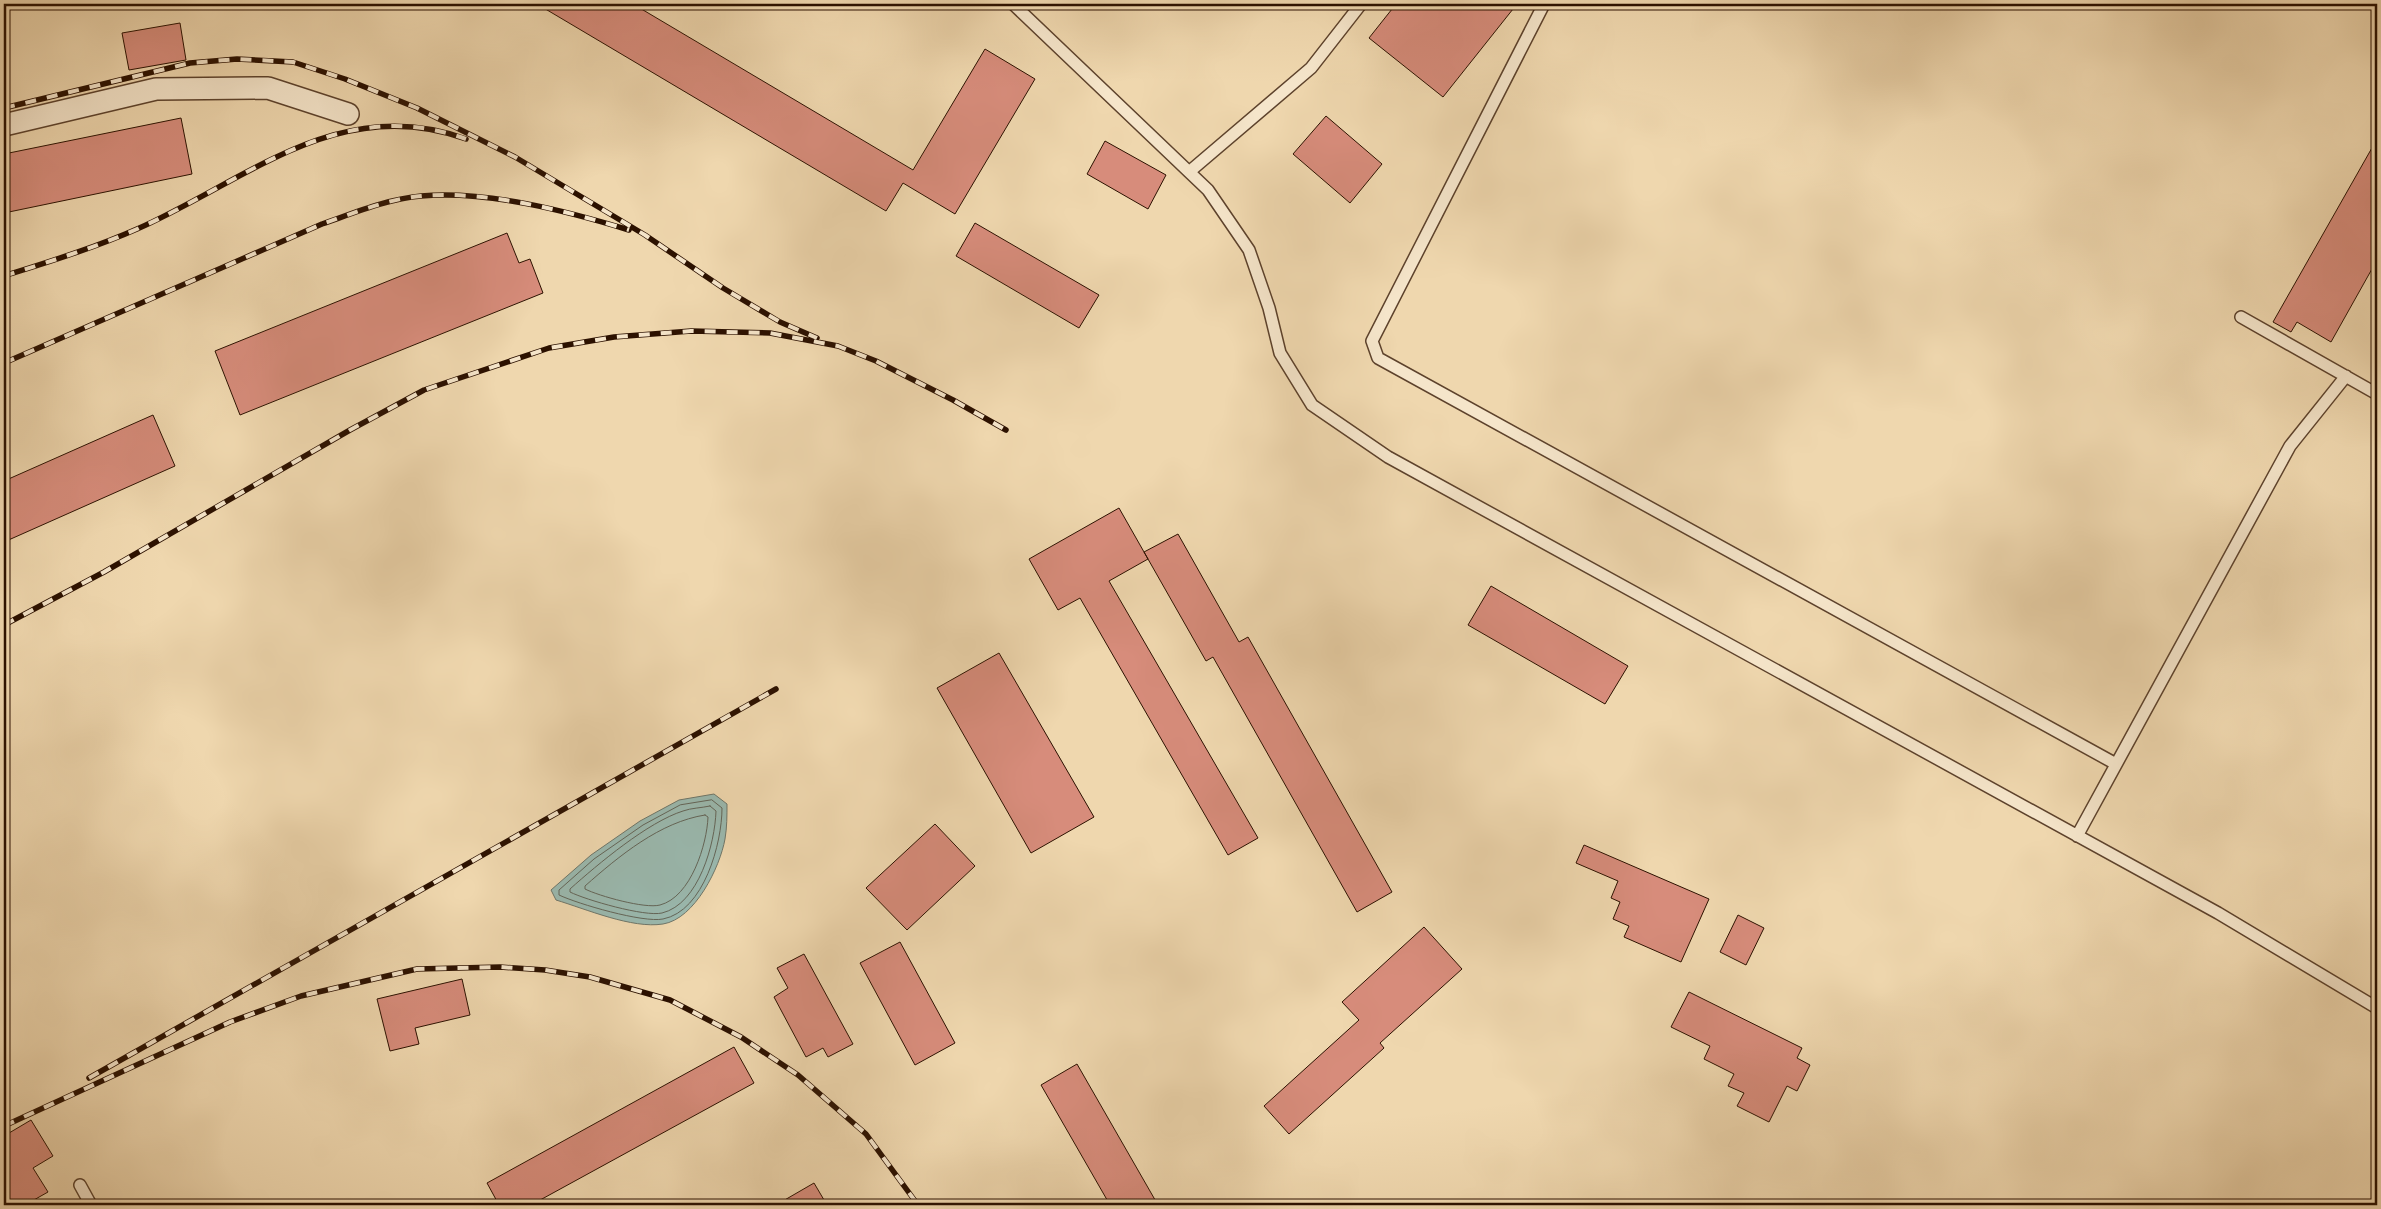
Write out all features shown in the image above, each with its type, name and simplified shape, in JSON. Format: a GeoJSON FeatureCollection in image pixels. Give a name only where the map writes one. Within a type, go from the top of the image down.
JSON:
{"type":"FeatureCollection","features":[{"type":"Feature","properties":{"kind":"street"},"geometry":{"type":"LineString","coordinates":[[4,125],[156,89],[268,88],[348,114]]}},
{"type":"Feature","properties":{"kind":"lane"},"geometry":{"type":"LineString","coordinates":[[1013,4],[1208,190],[1249,250],[1269,308],[1280,353],[1312,405],[1388,457],[2218,913],[2377,1008]]}},
{"type":"Feature","properties":{"kind":"lane"},"geometry":{"type":"LineString","coordinates":[[1189,172],[1311,68],[1362,4]]}},
{"type":"Feature","properties":{"kind":"lane"},"geometry":{"type":"LineString","coordinates":[[1544,4],[1372,341],[1378,358],[2116,764]]}},
{"type":"Feature","properties":{"kind":"lane"},"geometry":{"type":"LineString","coordinates":[[2241,317],[2377,394]]}},
{"type":"Feature","properties":{"kind":"lane"},"geometry":{"type":"LineString","coordinates":[[2077,836],[2290,446],[2346,376]]}},
{"type":"Feature","properties":{"kind":"lane"},"geometry":{"type":"LineString","coordinates":[[80,1186],[91,1205]]}},
{"type":"Feature","properties":{"kind":"water"},"geometry":{"type":"Polygon","coordinates":[[[714,794],[727,804],[725,839],[718,863],[712,877],[695,902],[675,920],[663,924],[637,924],[556,900],[551,890],[591,855],[640,821],[679,800],[714,794]]]}},
{"type":"Feature","properties":{"kind":"building"},"geometry":{"type":"Polygon","coordinates":[[[537,4],[633,4],[913,170],[985,49],[1035,79],[955,214],[903,183],[886,211],[537,4]]]}},
{"type":"Feature","properties":{"kind":"building"},"geometry":{"type":"Polygon","coordinates":[[[1396,4],[1517,4],[1443,97],[1369,38],[1396,4]]]}},
{"type":"Feature","properties":{"kind":"building"},"geometry":{"type":"Polygon","coordinates":[[[180,23],[186,60],[129,70],[122,33],[180,23]]]}},
{"type":"Feature","properties":{"kind":"building"},"geometry":{"type":"Polygon","coordinates":[[[1326,116],[1382,164],[1350,203],[1293,154],[1326,116]]]}},
{"type":"Feature","properties":{"kind":"building"},"geometry":{"type":"Polygon","coordinates":[[[181,118],[192,174],[4,213],[4,154],[181,118]]]}},
{"type":"Feature","properties":{"kind":"building"},"geometry":{"type":"Polygon","coordinates":[[[2377,139],[2377,260],[2331,342],[2297,322],[2291,332],[2273,322],[2377,139]]]}},
{"type":"Feature","properties":{"kind":"building"},"geometry":{"type":"Polygon","coordinates":[[[1105,141],[1166,175],[1148,209],[1087,174],[1105,141]]]}},
{"type":"Feature","properties":{"kind":"building"},"geometry":{"type":"Polygon","coordinates":[[[975,223],[1099,295],[1079,328],[956,256],[975,223]]]}},
{"type":"Feature","properties":{"kind":"building"},"geometry":{"type":"Polygon","coordinates":[[[507,233],[519,263],[530,259],[543,293],[240,415],[215,351],[507,233]]]}},
{"type":"Feature","properties":{"kind":"building"},"geometry":{"type":"Polygon","coordinates":[[[153,415],[175,466],[4,542],[4,481],[153,415]]]}},
{"type":"Feature","properties":{"kind":"building"},"geometry":{"type":"Polygon","coordinates":[[[1119,508],[1148,559],[1109,581],[1258,838],[1228,855],[1080,598],[1058,610],[1029,559],[1119,508]]]}},
{"type":"Feature","properties":{"kind":"building"},"geometry":{"type":"Polygon","coordinates":[[[1178,534],[1239,642],[1248,637],[1392,892],[1357,912],[1213,657],[1206,661],[1144,552],[1178,534]]]}},
{"type":"Feature","properties":{"kind":"building"},"geometry":{"type":"Polygon","coordinates":[[[1491,586],[1628,666],[1605,704],[1468,625],[1491,586]]]}},
{"type":"Feature","properties":{"kind":"building"},"geometry":{"type":"Polygon","coordinates":[[[999,653],[1094,817],[1031,853],[937,688],[999,653]]]}},
{"type":"Feature","properties":{"kind":"building"},"geometry":{"type":"Polygon","coordinates":[[[935,824],[975,866],[907,930],[866,888],[935,824]]]}},
{"type":"Feature","properties":{"kind":"building"},"geometry":{"type":"Polygon","coordinates":[[[1584,845],[1709,899],[1681,962],[1624,937],[1629,926],[1613,919],[1620,902],[1611,898],[1618,881],[1576,863],[1584,845]]]}},
{"type":"Feature","properties":{"kind":"building"},"geometry":{"type":"Polygon","coordinates":[[[1738,915],[1764,928],[1746,965],[1720,952],[1738,915]]]}},
{"type":"Feature","properties":{"kind":"building"},"geometry":{"type":"Polygon","coordinates":[[[1424,927],[1462,969],[1380,1043],[1384,1048],[1289,1134],[1264,1106],[1359,1020],[1342,1002],[1424,927]]]}},
{"type":"Feature","properties":{"kind":"building"},"geometry":{"type":"Polygon","coordinates":[[[900,942],[955,1043],[915,1065],[860,963],[900,942]]]}},
{"type":"Feature","properties":{"kind":"building"},"geometry":{"type":"Polygon","coordinates":[[[804,954],[853,1044],[828,1057],[823,1048],[806,1057],[774,997],[788,988],[777,968],[804,954]]]}},
{"type":"Feature","properties":{"kind":"building"},"geometry":{"type":"Polygon","coordinates":[[[462,979],[470,1015],[415,1028],[419,1044],[390,1051],[377,999],[462,979]]]}},
{"type":"Feature","properties":{"kind":"building"},"geometry":{"type":"Polygon","coordinates":[[[1689,992],[1802,1048],[1797,1058],[1810,1065],[1797,1091],[1787,1086],[1769,1122],[1737,1106],[1744,1093],[1728,1086],[1734,1074],[1704,1059],[1710,1046],[1671,1027],[1689,992]]]}},
{"type":"Feature","properties":{"kind":"building"},"geometry":{"type":"Polygon","coordinates":[[[734,1047],[754,1083],[531,1205],[499,1205],[487,1183],[734,1047]]]}},
{"type":"Feature","properties":{"kind":"building"},"geometry":{"type":"Polygon","coordinates":[[[1077,1064],[1158,1205],[1110,1205],[1041,1085],[1077,1064]]]}},
{"type":"Feature","properties":{"kind":"building"},"geometry":{"type":"Polygon","coordinates":[[[31,1120],[53,1156],[33,1168],[48,1192],[25,1205],[4,1205],[4,1136],[31,1120]]]}},
{"type":"Feature","properties":{"kind":"building"},"geometry":{"type":"Polygon","coordinates":[[[814,1183],[827,1205],[776,1205],[814,1183]]]}},
{"type":"Feature","properties":{"kind":"railway"},"geometry":{"type":"LineString","coordinates":[[4,108],[190,63],[237,59],[293,62],[345,79],[417,108],[515,157],[645,235],[723,288],[780,322],[817,338]]}},
{"type":"Feature","properties":{"kind":"railway"},"geometry":{"type":"LineString","coordinates":[[4,276],[88,249],[121,236],[256,167],[295,149],[335,135],[376,127],[420,128],[466,139]]}},
{"type":"Feature","properties":{"kind":"railway"},"geometry":{"type":"LineString","coordinates":[[4,363],[322,224],[396,200],[446,195],[499,199],[553,209],[629,230]]}},
{"type":"Feature","properties":{"kind":"railway"},"geometry":{"type":"LineString","coordinates":[[4,625],[104,572],[350,430],[424,390],[549,348],[614,337],[691,331],[770,333],[838,346],[876,361],[953,400],[1006,430]]}},
{"type":"Feature","properties":{"kind":"railway"},"geometry":{"type":"LineString","coordinates":[[89,1078],[776,689]]}},
{"type":"Feature","properties":{"kind":"railway"},"geometry":{"type":"LineString","coordinates":[[4,1126],[230,1022],[301,996],[417,969],[500,967],[545,970],[590,977],[670,1000],[741,1037],[798,1075],[866,1134],[918,1205]]}}]}
